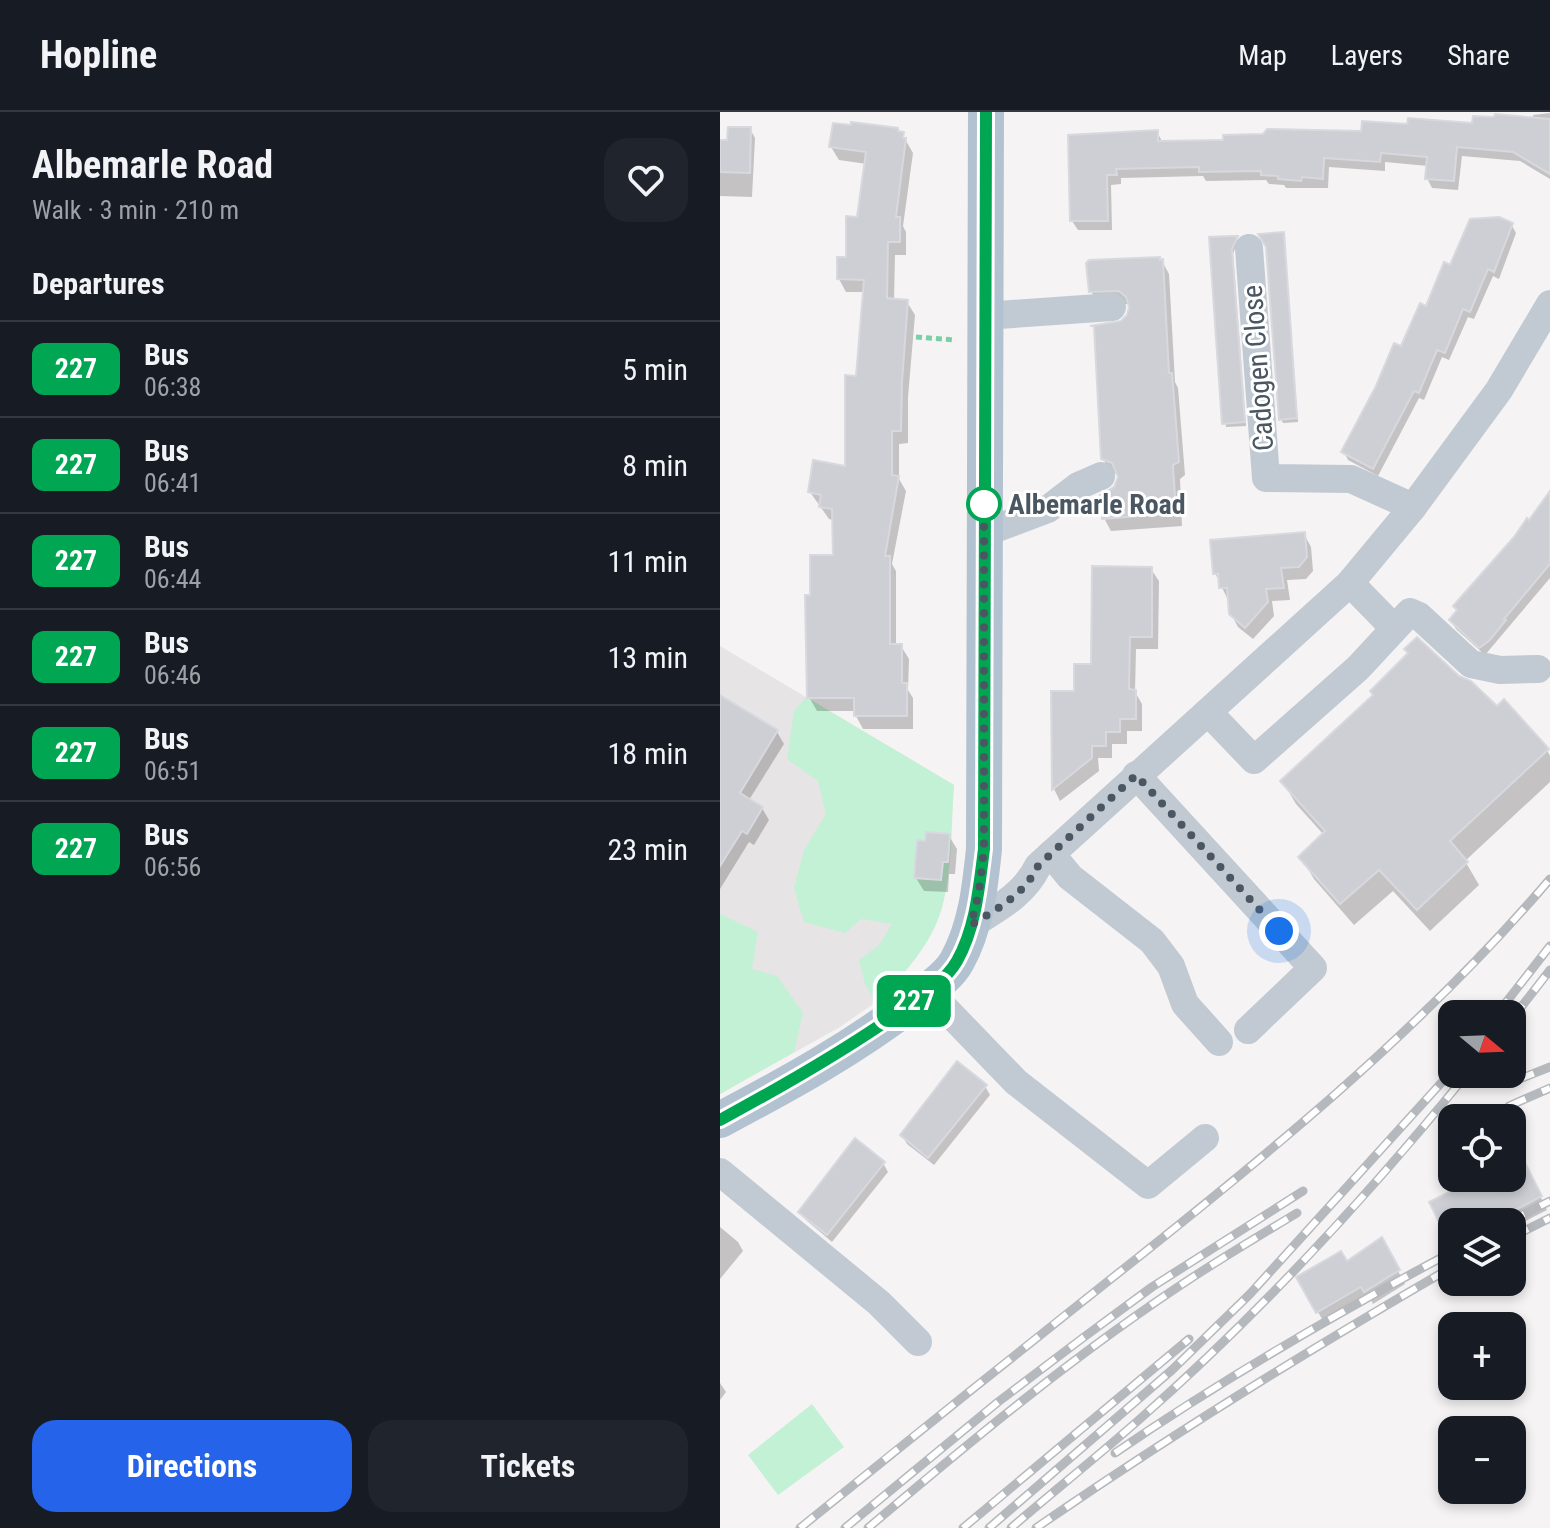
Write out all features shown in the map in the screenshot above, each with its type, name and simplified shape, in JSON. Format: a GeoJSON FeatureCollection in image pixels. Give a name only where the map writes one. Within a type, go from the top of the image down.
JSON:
{"type":"FeatureCollection","features":[{"type":"Feature","properties":{"kind":"main road"},"geometry":{"type":"LineString","coordinates":[[720,1120],[825,1062],[928,991],[957,961],[971,925],[984,849],[986,112]]}},
{"type":"Feature","properties":{"kind":"street","name":"Cadogen Close"},"geometry":{"type":"LineString","coordinates":[[1249,248],[1266,478],[1351,479],[1413,507]]}},
{"type":"Feature","properties":{"kind":"street"},"geometry":{"type":"LineString","coordinates":[[971,925],[1009,902],[1030,882],[1044,860],[1350,583],[1413,507],[1499,390],[1550,304]]}},
{"type":"Feature","properties":{"kind":"street"},"geometry":{"type":"LineString","coordinates":[[984,329],[1112,307]]}},
{"type":"Feature","properties":{"kind":"street"},"geometry":{"type":"LineString","coordinates":[[984,533],[1048,509],[1078,486],[1101,476]]}},
{"type":"Feature","properties":{"kind":"street"},"geometry":{"type":"LineString","coordinates":[[1350,583],[1394,628]]}},
{"type":"Feature","properties":{"kind":"street"},"geometry":{"type":"LineString","coordinates":[[1208,712],[1254,760],[1358,668],[1410,612],[1419,616],[1471,664],[1500,670],[1538,669]]}},
{"type":"Feature","properties":{"kind":"street"},"geometry":{"type":"LineString","coordinates":[[1136,775],[1313,968],[1248,1030]]}},
{"type":"Feature","properties":{"kind":"street"},"geometry":{"type":"LineString","coordinates":[[1044,860],[1152,941],[1171,966],[1185,1004],[1219,1042]]}},
{"type":"Feature","properties":{"kind":"street"},"geometry":{"type":"LineString","coordinates":[[928,991],[1016,1082],[1148,1185],[1205,1138]]}},
{"type":"Feature","properties":{"kind":"street"},"geometry":{"type":"LineString","coordinates":[[720,1172],[879,1303],[918,1342]]}},
{"type":"Feature","properties":{"kind":"path"},"geometry":{"type":"LineString","coordinates":[[916,337],[984,329]]}},
{"type":"Feature","properties":{"kind":"shaded area"},"geometry":{"type":"Polygon","coordinates":[[[720,646],[954,785],[947,882],[942,908],[924,945],[896,983],[876,1002],[840,1027],[720,1094],[720,646]]]}},
{"type":"Feature","properties":{"kind":"green space"},"geometry":{"type":"Polygon","coordinates":[[[806,697],[954,785],[948,877],[938,920],[915,959],[876,1002],[865,984],[859,960],[879,945],[892,924],[861,919],[845,933],[804,922],[794,888],[804,850],[826,814],[818,781],[787,759],[794,711],[806,697]]]}},
{"type":"Feature","properties":{"kind":"green space"},"geometry":{"type":"Polygon","coordinates":[[[720,914],[758,932],[752,969],[777,976],[803,1013],[794,1052],[720,1094],[720,914]]]}},
{"type":"Feature","properties":{"kind":"green space"},"geometry":{"type":"Polygon","coordinates":[[[812,1404],[844,1447],[778,1495],[748,1455],[812,1404]]]}},
{"type":"Feature","properties":{"kind":"building"},"geometry":{"type":"Polygon","coordinates":[[[1495,114],[1550,119],[1550,174],[1513,152],[1457,147],[1454,181],[1425,179],[1427,157],[1381,153],[1380,162],[1324,158],[1323,179],[1302,177],[1301,181],[1261,175],[1261,171],[1199,172],[1199,167],[1116,169],[1117,175],[1107,175],[1108,221],[1070,221],[1068,135],[1158,130],[1158,141],[1223,140],[1223,135],[1263,134],[1267,129],[1361,131],[1362,121],[1407,124],[1408,118],[1472,123],[1473,116],[1494,117],[1495,114]]]}},
{"type":"Feature","properties":{"kind":"building"},"geometry":{"type":"Polygon","coordinates":[[[851,122],[898,128],[906,138],[896,217],[900,217],[900,242],[888,242],[887,298],[908,300],[901,431],[892,431],[892,475],[899,476],[885,556],[890,556],[890,644],[902,644],[902,683],[907,683],[907,716],[854,716],[854,698],[807,698],[805,595],[810,595],[810,555],[833,555],[832,509],[819,507],[821,495],[808,492],[813,460],[845,466],[845,375],[856,376],[864,280],[837,279],[837,257],[846,257],[846,216],[857,217],[866,152],[829,147],[833,123],[851,125],[851,122]]]}},
{"type":"Feature","properties":{"kind":"building"},"geometry":{"type":"Polygon","coordinates":[[[728,127],[751,127],[750,173],[720,172],[720,140],[727,140],[728,127]]]}},
{"type":"Feature","properties":{"kind":"building"},"geometry":{"type":"Polygon","coordinates":[[[1499,217],[1513,223],[1494,272],[1488,269],[1470,312],[1463,309],[1445,353],[1437,350],[1419,393],[1414,391],[1373,469],[1341,452],[1376,386],[1394,343],[1401,346],[1420,303],[1426,306],[1444,262],[1450,265],[1470,219],[1499,217]]]}},
{"type":"Feature","properties":{"kind":"building"},"geometry":{"type":"Polygon","coordinates":[[[1284,232],[1297,418],[1279,420],[1266,247],[1258,234],[1284,232]]]}},
{"type":"Feature","properties":{"kind":"building"},"geometry":{"type":"Polygon","coordinates":[[[1238,236],[1232,249],[1245,422],[1222,424],[1209,237],[1238,236]]]}},
{"type":"Feature","properties":{"kind":"building"},"geometry":{"type":"Polygon","coordinates":[[[1160,257],[1160,260],[1163,259],[1169,373],[1172,373],[1179,462],[1173,465],[1176,513],[1102,519],[1100,495],[1114,487],[1118,477],[1112,463],[1101,459],[1094,326],[1090,326],[1121,321],[1129,307],[1126,297],[1119,291],[1089,292],[1086,263],[1089,260],[1160,257]]]}},
{"type":"Feature","properties":{"kind":"building"},"geometry":{"type":"Polygon","coordinates":[[[1550,491],[1550,564],[1489,641],[1479,648],[1449,620],[1457,610],[1453,606],[1527,518],[1529,520],[1550,491]]]}},
{"type":"Feature","properties":{"kind":"building"},"geometry":{"type":"Polygon","coordinates":[[[1305,532],[1307,557],[1299,567],[1281,568],[1284,588],[1266,589],[1268,602],[1245,628],[1229,614],[1227,588],[1219,588],[1218,574],[1213,574],[1210,540],[1305,532]]]}},
{"type":"Feature","properties":{"kind":"building"},"geometry":{"type":"Polygon","coordinates":[[[1092,566],[1152,567],[1152,637],[1130,637],[1129,689],[1136,690],[1136,719],[1120,719],[1120,732],[1106,732],[1106,746],[1092,746],[1092,758],[1052,790],[1051,691],[1074,691],[1074,664],[1091,664],[1092,566]]]}},
{"type":"Feature","properties":{"kind":"building"},"geometry":{"type":"Polygon","coordinates":[[[1417,637],[1497,706],[1504,699],[1549,749],[1450,841],[1468,862],[1417,910],[1379,870],[1340,904],[1298,857],[1325,831],[1280,781],[1373,695],[1370,691],[1408,653],[1404,649],[1417,637]]]}},
{"type":"Feature","properties":{"kind":"building"},"geometry":{"type":"Polygon","coordinates":[[[720,695],[778,730],[740,793],[763,807],[747,834],[742,831],[720,866],[720,695]]]}},
{"type":"Feature","properties":{"kind":"building"},"geometry":{"type":"Polygon","coordinates":[[[926,832],[950,834],[948,862],[943,862],[941,880],[914,878],[917,840],[925,841],[926,832]]]}},
{"type":"Feature","properties":{"kind":"building"},"geometry":{"type":"Polygon","coordinates":[[[957,1061],[987,1085],[928,1158],[900,1135],[957,1061]]]}},
{"type":"Feature","properties":{"kind":"building"},"geometry":{"type":"Polygon","coordinates":[[[855,1138],[885,1162],[827,1235],[798,1212],[855,1138]]]}},
{"type":"Feature","properties":{"kind":"building"},"geometry":{"type":"Polygon","coordinates":[[[1526,1165],[1542,1196],[1519,1208],[1438,1208],[1438,1220],[1429,1202],[1449,1192],[1526,1192],[1526,1165]]]}},
{"type":"Feature","properties":{"kind":"building"},"geometry":{"type":"Polygon","coordinates":[[[1382,1237],[1400,1270],[1364,1292],[1361,1287],[1316,1313],[1296,1277],[1341,1251],[1347,1261],[1382,1237]]]}},
{"type":"Feature","properties":{"kind":"railway"},"geometry":{"type":"LineString","coordinates":[[800,1528],[1279,1143],[1447,990],[1550,879]]}},
{"type":"Feature","properties":{"kind":"railway"},"geometry":{"type":"LineString","coordinates":[[1508,1000],[1550,946]]}},
{"type":"Feature","properties":{"kind":"railway"},"geometry":{"type":"LineString","coordinates":[[1526,1001],[1550,970]]}},
{"type":"Feature","properties":{"kind":"railway"},"geometry":{"type":"LineString","coordinates":[[1526,1076],[1550,1067]]}},
{"type":"Feature","properties":{"kind":"railway"},"geometry":{"type":"LineString","coordinates":[[989,1528],[1172,1370],[1250,1294],[1438,1086]]}},
{"type":"Feature","properties":{"kind":"railway"},"geometry":{"type":"LineString","coordinates":[[1011,1528],[1141,1418],[1228,1338],[1311,1253],[1455,1088]]}},
{"type":"Feature","properties":{"kind":"railway"},"geometry":{"type":"LineString","coordinates":[[1514,1104],[1550,1088]]}},
{"type":"Feature","properties":{"kind":"railway"},"geometry":{"type":"LineString","coordinates":[[845,1528],[998,1402],[1084,1337],[1152,1287],[1303,1191]]}},
{"type":"Feature","properties":{"kind":"railway"},"geometry":{"type":"LineString","coordinates":[[1526,1213],[1550,1201]]}},
{"type":"Feature","properties":{"kind":"railway"},"geometry":{"type":"LineString","coordinates":[[868,1528],[986,1430],[1108,1335],[1193,1277],[1297,1213]]}},
{"type":"Feature","properties":{"kind":"railway"},"geometry":{"type":"LineString","coordinates":[[1526,1230],[1550,1218]]}},
{"type":"Feature","properties":{"kind":"railway"},"geometry":{"type":"LineString","coordinates":[[1115,1453],[1281,1348],[1438,1260]]}},
{"type":"Feature","properties":{"kind":"railway"},"geometry":{"type":"LineString","coordinates":[[1036,1528],[1241,1393],[1438,1275]]}},
{"type":"Feature","properties":{"kind":"railway"},"geometry":{"type":"LineString","coordinates":[[963,1528],[1189,1339]]}},
{"type":"Feature","properties":{"kind":"bus line","name":"227"},"geometry":{"type":"LineString","coordinates":[[720,1120],[825,1062],[928,991],[957,961],[971,925],[984,849],[986,112]]}},
{"type":"Feature","properties":{"kind":"place","name":"Albemarle Road"},"geometry":{"type":"Point","coordinates":[984,504]}},
{"type":"Feature","properties":{"kind":"route"},"geometry":{"type":"LineString","coordinates":[[984,504],[984,501],[984,849],[971,925],[1009,902],[1030,882],[1038,866],[1136,775],[1279,931]]}}]}
